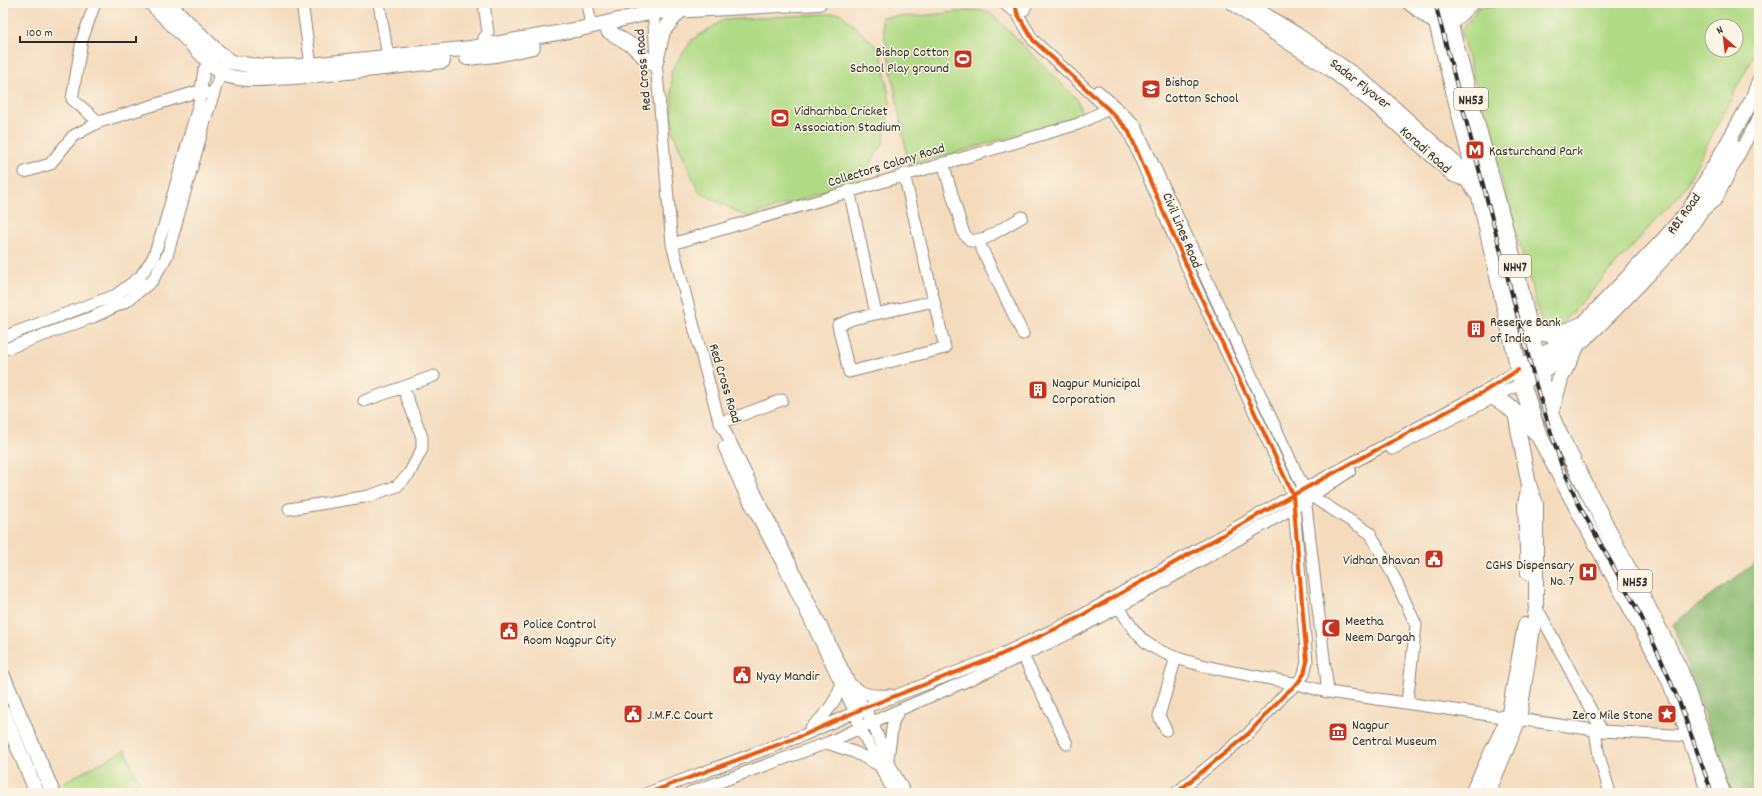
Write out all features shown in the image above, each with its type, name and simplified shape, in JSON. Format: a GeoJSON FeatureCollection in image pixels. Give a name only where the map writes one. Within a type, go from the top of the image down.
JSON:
{"type":"FeatureCollection","features":[{"type":"Feature","properties":{"kind":"highway","name":"Sadar Flyover"},"geometry":{"type":"LineString","coordinates":[[1237,3],[1297,36],[1357,78],[1449,154]]}},
{"type":"Feature","properties":{"kind":"highway","name":"Sadar Flyover"},"geometry":{"type":"LineString","coordinates":[[1256,3],[1308,35],[1382,89],[1449,154],[1475,183]]}},
{"type":"Feature","properties":{"kind":"highway"},"geometry":{"type":"LineString","coordinates":[[1411,3],[1443,22]]}},
{"type":"Feature","properties":{"kind":"highway","name":"NH53"},"geometry":{"type":"LineString","coordinates":[[1432,3],[1443,22],[1491,175]]}},
{"type":"Feature","properties":{"kind":"highway"},"geometry":{"type":"LineString","coordinates":[[1443,22],[1444,3]]}},
{"type":"Feature","properties":{"kind":"highway"},"geometry":{"type":"LineString","coordinates":[[1443,22],[1470,3]]}},
{"type":"Feature","properties":{"kind":"highway","name":"NH53"},"geometry":{"type":"LineString","coordinates":[[1443,22],[1475,183]]}},
{"type":"Feature","properties":{"kind":"highway"},"geometry":{"type":"LineString","coordinates":[[1475,183],[1491,175]]}},
{"type":"Feature","properties":{"kind":"highway","name":"NH47"},"geometry":{"type":"LineString","coordinates":[[1491,175],[1539,366]]}},
{"type":"Feature","properties":{"kind":"highway","name":"NH47"},"geometry":{"type":"LineString","coordinates":[[1475,183],[1520,377]]}},
{"type":"Feature","properties":{"kind":"highway"},"geometry":{"type":"LineString","coordinates":[[1530,330],[1550,336],[1566,332],[1582,325]]}},
{"type":"Feature","properties":{"kind":"highway"},"geometry":{"type":"LineString","coordinates":[[1550,414],[1561,376],[1575,349]]}},
{"type":"Feature","properties":{"kind":"highway","name":"NH53"},"geometry":{"type":"LineString","coordinates":[[1539,366],[1550,414],[1561,438],[1680,671],[1722,793]]}},
{"type":"Feature","properties":{"kind":"highway","name":"NH53"},"geometry":{"type":"LineString","coordinates":[[1520,377],[1538,434],[1670,680],[1710,793]]}},
{"type":"Feature","properties":{"kind":"highway"},"geometry":{"type":"LineString","coordinates":[[1494,397],[1515,413],[1538,434]]}},
{"type":"Feature","properties":{"kind":"main road"},"geometry":{"type":"LineString","coordinates":[[151,3],[201,52],[231,62],[262,67],[311,65],[484,46],[592,26],[651,12],[674,12],[819,3]]}},
{"type":"Feature","properties":{"kind":"main road"},"geometry":{"type":"LineString","coordinates":[[168,3],[217,57],[220,73],[229,77],[257,79],[367,70],[496,55],[608,31],[651,12]]}},
{"type":"Feature","properties":{"kind":"main road","name":"Koradi Road"},"geometry":{"type":"LineString","coordinates":[[1237,3],[1276,34],[1329,68],[1376,104],[1454,175],[1475,183]]}},
{"type":"Feature","properties":{"kind":"main road"},"geometry":{"type":"LineString","coordinates":[[608,31],[632,46],[653,63],[663,31],[674,12]]}},
{"type":"Feature","properties":{"kind":"main road","name":"RBI Road"},"geometry":{"type":"LineString","coordinates":[[1539,366],[1582,325],[1663,240],[1689,210],[1752,100],[1759,81]]}},
{"type":"Feature","properties":{"kind":"main road"},"geometry":{"type":"LineString","coordinates":[[1520,377],[1575,349],[1592,334],[1674,247],[1709,198],[1759,100]]}},
{"type":"Feature","properties":{"kind":"main road"},"geometry":{"type":"LineString","coordinates":[[1488,793],[1513,719],[1533,604],[1525,504],[1529,485],[1515,413]]}},
{"type":"Feature","properties":{"kind":"main road"},"geometry":{"type":"LineString","coordinates":[[3,676],[53,793]]}},
{"type":"Feature","properties":{"kind":"main road"},"geometry":{"type":"LineString","coordinates":[[3,712],[37,793]]}},
{"type":"Feature","properties":{"kind":"main road"},"geometry":{"type":"LineString","coordinates":[[1472,793],[1513,719]]}},
{"type":"Feature","properties":{"kind":"street"},"geometry":{"type":"LineString","coordinates":[[95,3],[82,40],[72,99],[99,122]]}},
{"type":"Feature","properties":{"kind":"street"},"geometry":{"type":"LineString","coordinates":[[302,3],[311,65]]}},
{"type":"Feature","properties":{"kind":"street"},"geometry":{"type":"LineString","coordinates":[[379,3],[388,57]]}},
{"type":"Feature","properties":{"kind":"street"},"geometry":{"type":"LineString","coordinates":[[484,3],[488,33],[484,38],[484,46]]}},
{"type":"Feature","properties":{"kind":"street"},"geometry":{"type":"LineString","coordinates":[[587,3],[592,26]]}},
{"type":"Feature","properties":{"kind":"street"},"geometry":{"type":"LineString","coordinates":[[1003,3],[1021,6],[1037,34],[1072,70],[1112,102],[1135,125],[1304,498],[1328,692]]}},
{"type":"Feature","properties":{"kind":"street","name":"Civil Lines Road"},"geometry":{"type":"LineString","coordinates":[[1021,6],[1033,40],[1108,109],[1128,130],[1191,276],[1293,495],[1304,498]]}},
{"type":"Feature","properties":{"kind":"street","name":"Red Cross Road"},"geometry":{"type":"LineString","coordinates":[[651,12],[653,63],[672,244],[720,423],[785,561],[845,683],[860,710],[872,722],[894,793]]}},
{"type":"Feature","properties":{"kind":"street"},"geometry":{"type":"LineString","coordinates":[[3,337],[116,295],[140,277],[153,258],[164,226],[201,92],[204,70],[217,57]]}},
{"type":"Feature","properties":{"kind":"street"},"geometry":{"type":"LineString","coordinates":[[653,63],[666,231],[693,349],[713,424],[742,488],[785,561]]}},
{"type":"Feature","properties":{"kind":"street"},"geometry":{"type":"LineString","coordinates":[[3,350],[93,318],[127,301],[152,281],[167,256],[220,73]]}},
{"type":"Feature","properties":{"kind":"street"},"geometry":{"type":"LineString","coordinates":[[25,172],[50,164],[73,136],[99,122],[196,92],[215,94]]}},
{"type":"Feature","properties":{"kind":"street","name":"Collectors Colony Road"},"geometry":{"type":"LineString","coordinates":[[672,244],[943,162],[1078,124],[1108,109]]}},
{"type":"Feature","properties":{"kind":"street"},"geometry":{"type":"LineString","coordinates":[[1700,212],[1716,200],[1759,116]]}},
{"type":"Feature","properties":{"kind":"street"},"geometry":{"type":"LineString","coordinates":[[943,162],[964,234],[971,241],[978,241],[986,238],[1022,217]]}},
{"type":"Feature","properties":{"kind":"street"},"geometry":{"type":"LineString","coordinates":[[904,174],[934,301],[945,348],[849,372],[838,325],[876,314],[934,301]]}},
{"type":"Feature","properties":{"kind":"street"},"geometry":{"type":"LineString","coordinates":[[850,190],[876,314]]}},
{"type":"Feature","properties":{"kind":"street"},"geometry":{"type":"LineString","coordinates":[[978,241],[1023,334]]}},
{"type":"Feature","properties":{"kind":"street"},"geometry":{"type":"LineString","coordinates":[[364,401],[434,376]]}},
{"type":"Feature","properties":{"kind":"street"},"geometry":{"type":"LineString","coordinates":[[1304,498],[1350,471],[1494,397],[1520,377]]}},
{"type":"Feature","properties":{"kind":"street"},"geometry":{"type":"LineString","coordinates":[[689,793],[827,743],[1023,656],[1119,607],[1485,391],[1520,377]]}},
{"type":"Feature","properties":{"kind":"street"},"geometry":{"type":"LineString","coordinates":[[289,510],[369,496],[397,486],[409,474],[422,449],[422,437],[403,387]]}},
{"type":"Feature","properties":{"kind":"street"},"geometry":{"type":"LineString","coordinates":[[720,423],[782,400]]}},
{"type":"Feature","properties":{"kind":"street"},"geometry":{"type":"LineString","coordinates":[[648,793],[804,735],[860,710],[998,656],[1072,622],[1293,495]]}},
{"type":"Feature","properties":{"kind":"street"},"geometry":{"type":"LineString","coordinates":[[1176,793],[1187,789],[1248,734],[1285,694],[1297,684],[1304,674],[1307,662],[1304,498]]}},
{"type":"Feature","properties":{"kind":"street"},"geometry":{"type":"LineString","coordinates":[[1304,498],[1370,533],[1393,575],[1416,625],[1407,703]]}},
{"type":"Feature","properties":{"kind":"street"},"geometry":{"type":"LineString","coordinates":[[1533,604],[1598,731],[1599,756],[1610,793]]}},
{"type":"Feature","properties":{"kind":"street"},"geometry":{"type":"LineString","coordinates":[[1119,607],[1140,638],[1154,647],[1176,657],[1217,668],[1297,684],[1328,692],[1513,719],[1598,731],[1690,736]]}},
{"type":"Feature","properties":{"kind":"street"},"geometry":{"type":"LineString","coordinates":[[1023,656],[1067,744]]}},
{"type":"Feature","properties":{"kind":"street"},"geometry":{"type":"LineString","coordinates":[[1166,730],[1159,716],[1176,657]]}},
{"type":"Feature","properties":{"kind":"street"},"geometry":{"type":"LineString","coordinates":[[804,735],[828,712],[845,683],[859,692],[875,696],[903,694]]}},
{"type":"Feature","properties":{"kind":"street","name":"Red Cross Road"},"geometry":{"type":"LineString","coordinates":[[860,710],[860,728],[905,793]]}},
{"type":"Feature","properties":{"kind":"street"},"geometry":{"type":"LineString","coordinates":[[827,743],[884,763],[893,722],[899,710]]}},
{"type":"Feature","properties":{"kind":"green space","name":"Kasturchand Park"},"geometry":{"type":"Polygon","coordinates":[[[1586,3],[1759,3],[1759,45],[1684,189],[1558,328],[1542,325],[1461,32],[1478,7],[1586,3]]]}},
{"type":"Feature","properties":{"kind":"green space","name":"Bishop Cotton School Play ground"},"geometry":{"type":"Polygon","coordinates":[[[975,10],[986,11],[995,17],[1078,100],[1081,112],[1074,119],[909,166],[881,17],[919,16],[975,10]]]}},
{"type":"Feature","properties":{"kind":"green space","name":"Vidharhba Cricket Association Stadium"},"geometry":{"type":"Polygon","coordinates":[[[840,13],[881,51],[890,103],[883,144],[859,181],[747,217],[699,192],[673,133],[671,71],[692,40],[723,20],[840,13]]]}},
{"type":"Feature","properties":{"kind":"green space"},"geometry":{"type":"Polygon","coordinates":[[[1759,560],[1759,793],[1731,793],[1673,624],[1759,560]]]}},
{"type":"Feature","properties":{"kind":"green space"},"geometry":{"type":"Polygon","coordinates":[[[125,750],[144,793],[68,793],[64,782],[125,750]]]}},
{"type":"Feature","properties":{"kind":"railway"},"geometry":{"type":"LineString","coordinates":[[1435,3],[1536,385],[1561,464],[1579,505],[1642,618],[1680,704],[1712,793]]}},
{"type":"Feature","properties":{"kind":"cycle path"},"geometry":{"type":"LineString","coordinates":[[1015,3],[1017,13],[1033,40],[1108,109],[1128,130],[1191,276],[1293,495],[1307,662],[1304,674],[1297,684],[1285,694],[1248,734],[1176,793]]}},
{"type":"Feature","properties":{"kind":"cycle path"},"geometry":{"type":"LineString","coordinates":[[648,793],[804,735],[864,708],[998,656],[1072,621],[1293,495],[1485,391],[1518,370]]}},
{"type":"Feature","properties":{"kind":"place","name":"Bishop Cotton School Play ground"},"geometry":{"type":"Point","coordinates":[963,59]}},
{"type":"Feature","properties":{"kind":"place","name":"Bishop Cotton School"},"geometry":{"type":"Point","coordinates":[1151,89]}},
{"type":"Feature","properties":{"kind":"place","name":"Vidharhba Cricket Association Stadium"},"geometry":{"type":"Point","coordinates":[780,118]}},
{"type":"Feature","properties":{"kind":"place","name":"Kasturchand Park"},"geometry":{"type":"Point","coordinates":[1475,150]}},
{"type":"Feature","properties":{"kind":"place","name":"Reserve Bank of India"},"geometry":{"type":"Point","coordinates":[1476,329]}},
{"type":"Feature","properties":{"kind":"place","name":"Nagpur Municipal Corporation"},"geometry":{"type":"Point","coordinates":[1038,390]}},
{"type":"Feature","properties":{"kind":"place","name":"Vidhan Bhavan"},"geometry":{"type":"Point","coordinates":[1434,559]}},
{"type":"Feature","properties":{"kind":"place","name":"CGHS Dispensary No. 7"},"geometry":{"type":"Point","coordinates":[1588,572]}},
{"type":"Feature","properties":{"kind":"place","name":"Meetha Neem Dargah"},"geometry":{"type":"Point","coordinates":[1331,628]}},
{"type":"Feature","properties":{"kind":"place","name":"Police Control Room Nagpur City"},"geometry":{"type":"Point","coordinates":[509,631]}},
{"type":"Feature","properties":{"kind":"place","name":"Nyay Mandir"},"geometry":{"type":"Point","coordinates":[742,675]}},
{"type":"Feature","properties":{"kind":"place","name":"J.M.F.C Court"},"geometry":{"type":"Point","coordinates":[633,714]}},
{"type":"Feature","properties":{"kind":"place","name":"Zero Mile Stone"},"geometry":{"type":"Point","coordinates":[1667,714]}},
{"type":"Feature","properties":{"kind":"place","name":"Nagpur Central Museum"},"geometry":{"type":"Point","coordinates":[1338,732]}}]}
